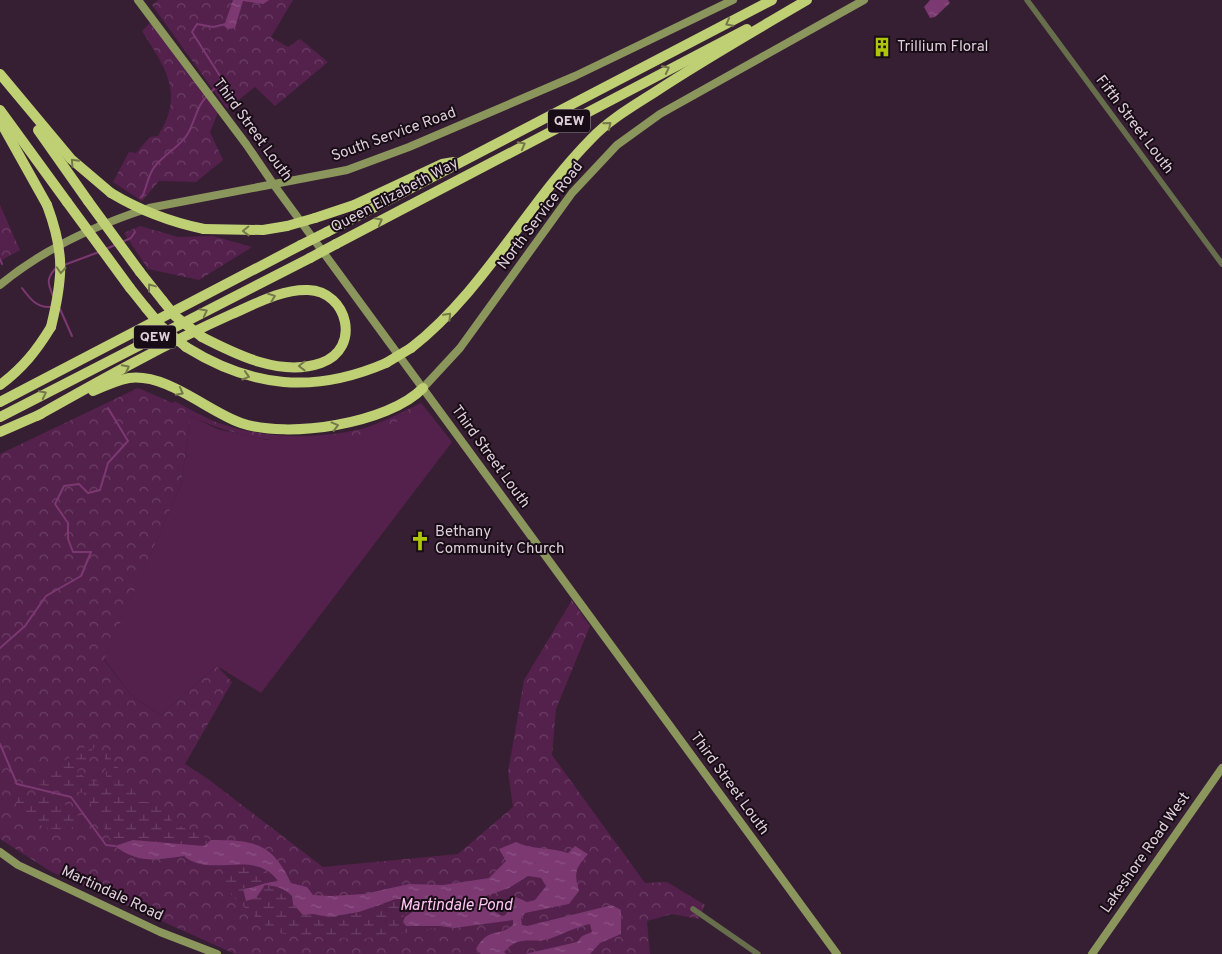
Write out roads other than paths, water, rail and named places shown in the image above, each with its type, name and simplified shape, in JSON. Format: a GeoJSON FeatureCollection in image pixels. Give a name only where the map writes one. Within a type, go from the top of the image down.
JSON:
{"type":"FeatureCollection","features":[{"type":"Feature","properties":{"kind":"highway","name":"Queen Elizabeth Way"},"geometry":{"type":"LineString","coordinates":[[0,402],[772,0]]}},
{"type":"Feature","properties":{"kind":"highway","name":"Queen Elizabeth Way"},"geometry":{"type":"LineString","coordinates":[[0,417],[310,258],[655,75],[803,0]]}},
{"type":"Feature","properties":{"kind":"highway"},"geometry":{"type":"LineString","coordinates":[[0,110],[130,288],[160,326],[186,347],[204,358],[243,376],[289,384],[343,379],[386,363],[411,348],[454,311],[562,171],[592,138],[618,116],[690,69],[807,0]]}},
{"type":"Feature","properties":{"kind":"highway"},"geometry":{"type":"LineString","coordinates":[[0,75],[71,159],[111,193],[134,207],[156,216],[204,229],[263,230],[287,226],[354,205],[442,164],[465,160]]}},
{"type":"Feature","properties":{"kind":"highway"},"geometry":{"type":"LineString","coordinates":[[0,75],[140,272],[175,316],[202,337],[232,353],[254,361],[277,365],[309,366],[323,362],[335,354],[344,341],[347,325],[338,303],[327,295],[308,290],[284,293],[206,326],[37,416]]}},
{"type":"Feature","properties":{"kind":"highway"},"geometry":{"type":"LineString","coordinates":[[0,121],[48,205],[56,229],[62,260],[60,288],[51,327],[35,353],[18,372],[0,385]]}},
{"type":"Feature","properties":{"kind":"highway"},"geometry":{"type":"LineString","coordinates":[[0,432],[102,387],[130,378],[149,378],[169,386],[218,413],[243,424],[285,428],[325,428],[376,415],[402,402],[423,388]]}},
{"type":"Feature","properties":{"kind":"main road","name":"Third Street Louth"},"geometry":{"type":"LineString","coordinates":[[138,0],[204,87],[838,954]]}},
{"type":"Feature","properties":{"kind":"main road","name":"South Service Road"},"geometry":{"type":"LineString","coordinates":[[0,285],[53,249],[113,220],[149,208],[347,170],[417,144],[575,76],[733,0]]}},
{"type":"Feature","properties":{"kind":"main road","name":"North Service Road"},"geometry":{"type":"LineString","coordinates":[[423,388],[460,348],[572,194],[617,145],[660,114],[864,0]]}},
{"type":"Feature","properties":{"kind":"main road","name":"Lakeshore Road West"},"geometry":{"type":"LineString","coordinates":[[1092,954],[1222,768]]}},
{"type":"Feature","properties":{"kind":"main road","name":"Martindale Road"},"geometry":{"type":"LineString","coordinates":[[0,852],[18,865],[160,932],[217,954]]}},
{"type":"Feature","properties":{"kind":"street","name":"Fifth Street Louth"},"geometry":{"type":"LineString","coordinates":[[1026,0],[1222,264]]}},
{"type":"Feature","properties":{"kind":"street"},"geometry":{"type":"LineString","coordinates":[[693,909],[758,954]]}},
{"type":"Feature","properties":{"kind":"water"},"geometry":{"type":"Polygon","coordinates":[[[233,0],[269,0],[263,4],[243,1],[235,28],[228,29],[224,26],[233,0]]]}},
{"type":"Feature","properties":{"kind":"water"},"geometry":{"type":"Polygon","coordinates":[[[930,0],[948,0],[950,3],[935,17],[930,18],[924,7],[930,0]]]}},
{"type":"Feature","properties":{"kind":"water","name":"Martindale Pond"},"geometry":{"type":"Polygon","coordinates":[[[133,840],[204,846],[211,840],[250,843],[268,851],[284,869],[291,883],[307,887],[313,895],[331,896],[364,894],[409,884],[443,885],[489,878],[506,861],[499,849],[516,842],[522,845],[568,853],[575,846],[588,854],[580,863],[576,875],[579,891],[569,904],[525,913],[521,918],[522,925],[527,926],[612,905],[621,910],[621,934],[600,943],[590,954],[525,954],[577,942],[582,936],[592,932],[590,924],[549,939],[515,943],[504,952],[506,954],[481,954],[476,949],[485,937],[508,929],[513,925],[513,920],[454,928],[406,926],[403,922],[405,917],[427,902],[427,899],[396,899],[359,912],[329,917],[313,914],[303,915],[293,904],[292,896],[283,889],[276,887],[265,885],[256,898],[246,901],[243,889],[278,881],[268,871],[257,866],[206,865],[184,856],[156,859],[140,858],[123,852],[115,846],[133,840]],[[528,876],[509,888],[486,896],[492,910],[502,916],[510,909],[509,900],[516,897],[527,902],[535,900],[546,886],[541,878],[528,876]]]}},
{"type":"Feature","properties":{"kind":"waterway"},"geometry":{"type":"LineString","coordinates":[[211,92],[220,83],[220,76],[192,32],[197,24],[213,27],[226,24]]}},
{"type":"Feature","properties":{"kind":"waterway"},"geometry":{"type":"LineString","coordinates":[[142,197],[153,168],[187,135],[200,105],[206,97]]}},
{"type":"Feature","properties":{"kind":"waterway"},"geometry":{"type":"LineString","coordinates":[[122,242],[131,238],[135,232]]}},
{"type":"Feature","properties":{"kind":"waterway"},"geometry":{"type":"LineString","coordinates":[[106,249],[115,245]]}},
{"type":"Feature","properties":{"kind":"waterway"},"geometry":{"type":"LineString","coordinates":[[64,265],[99,252]]}},
{"type":"Feature","properties":{"kind":"waterway"},"geometry":{"type":"LineString","coordinates":[[0,259],[2,264]]}},
{"type":"Feature","properties":{"kind":"waterway"},"geometry":{"type":"LineString","coordinates":[[53,296],[49,282],[50,276],[55,269]]}},
{"type":"Feature","properties":{"kind":"waterway"},"geometry":{"type":"LineString","coordinates":[[22,288],[38,304],[51,307]]}},
{"type":"Feature","properties":{"kind":"waterway"},"geometry":{"type":"LineString","coordinates":[[60,309],[72,336]]}},
{"type":"Feature","properties":{"kind":"waterway"},"geometry":{"type":"LineString","coordinates":[[0,648],[25,626],[46,596],[81,576],[91,552],[73,552],[68,539],[68,523],[55,504],[64,486],[79,484],[88,493],[100,490],[108,463],[128,441],[108,408]]}},
{"type":"Feature","properties":{"kind":"waterway"},"geometry":{"type":"LineString","coordinates":[[0,744],[17,784],[71,797],[106,845],[115,846]]}},
{"type":"Feature","properties":{"kind":"place","name":"Trillium Floral"},"geometry":{"type":"Point","coordinates":[882,47]}},
{"type":"Feature","properties":{"kind":"place","name":"Bethany Community Church"},"geometry":{"type":"Point","coordinates":[420,541]}}]}
